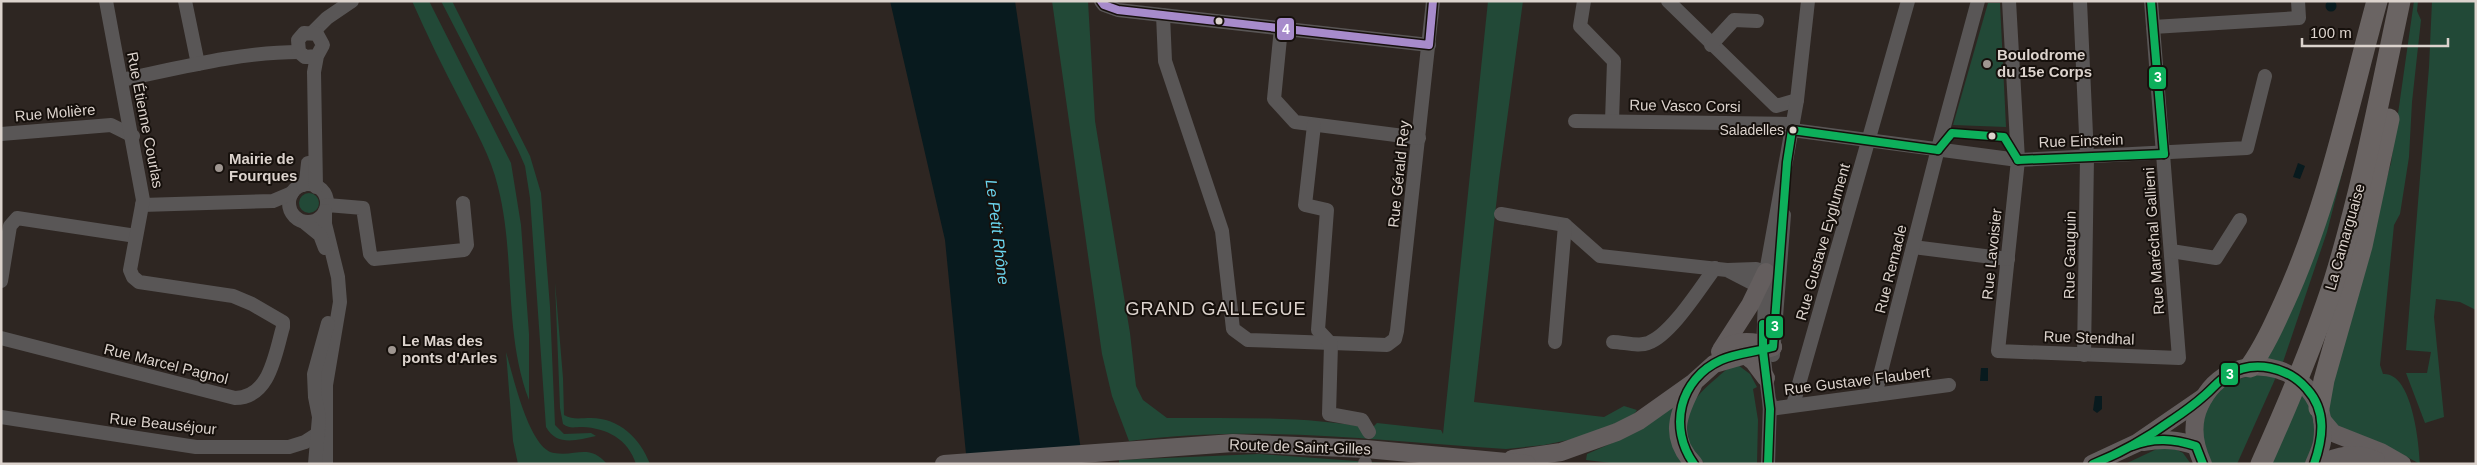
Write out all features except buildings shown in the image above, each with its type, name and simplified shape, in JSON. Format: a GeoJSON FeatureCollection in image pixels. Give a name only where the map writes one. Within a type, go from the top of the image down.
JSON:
{"type":"FeatureCollection","features":[{"type":"Feature","properties":{"kind":"highway"},"geometry":{"type":"LineString","coordinates":[[2250,367],[2273,326],[2309,245],[2341,140],[2377,1]]}},
{"type":"Feature","properties":{"kind":"highway","name":"La Camarguaise"},"geometry":{"type":"LineString","coordinates":[[2248,464],[2284,382],[2322,276],[2357,141],[2386,1]]}},
{"type":"Feature","properties":{"kind":"highway","name":"La Camarguaise"},"geometry":{"type":"LineString","coordinates":[[2261,464],[2309,351],[2334,281],[2370,140],[2400,1]]}},
{"type":"Feature","properties":{"kind":"highway"},"geometry":{"type":"LineString","coordinates":[[2321,414],[2324,380],[2374,194],[2408,1]]}},
{"type":"Feature","properties":{"kind":"main road"},"geometry":{"type":"LineString","coordinates":[[1718,357],[1767,283]]}},
{"type":"Feature","properties":{"kind":"main road"},"geometry":{"type":"LineString","coordinates":[[1491,461],[1561,452],[1590,444],[1639,421],[1694,382],[1718,357],[1738,342],[1748,341],[1766,347]]}},
{"type":"Feature","properties":{"kind":"main road"},"geometry":{"type":"LineString","coordinates":[[1718,357],[1745,355],[1766,347]]}},
{"type":"Feature","properties":{"kind":"main road"},"geometry":{"type":"LineString","coordinates":[[1745,355],[1754,362],[1766,378]]}},
{"type":"Feature","properties":{"kind":"main road"},"geometry":{"type":"LineString","coordinates":[[2092,464],[2137,443],[2204,396],[2224,376],[2250,367],[2276,368],[2293,376],[2306,387],[2321,414],[2334,432],[2381,452],[2402,464]]}},
{"type":"Feature","properties":{"kind":"main road"},"geometry":{"type":"LineString","coordinates":[[1694,382],[1678,418],[1678,437],[1684,453],[1694,464]]}},
{"type":"Feature","properties":{"kind":"main road"},"geometry":{"type":"LineString","coordinates":[[2203,464],[2196,446],[2194,426],[2204,396]]}},
{"type":"Feature","properties":{"kind":"main road"},"geometry":{"type":"LineString","coordinates":[[2315,464],[2322,443],[2321,414]]}},
{"type":"Feature","properties":{"kind":"main road"},"geometry":{"type":"LineString","coordinates":[[2137,443],[2161,439],[2178,440],[2196,446]]}},
{"type":"Feature","properties":{"kind":"main road","name":"Route de Saint-Gilles"},"geometry":{"type":"LineString","coordinates":[[944,464],[1233,443],[1300,444],[1527,464]]}},
{"type":"Feature","properties":{"kind":"main road"},"geometry":{"type":"LineString","coordinates":[[2315,464],[2337,456],[2353,454],[2361,454],[2384,464]]}},
{"type":"Feature","properties":{"kind":"street","name":"Rue Étienne Courlas"},"geometry":{"type":"LineString","coordinates":[[106,1],[141,178],[142,205],[273,201],[304,188]]}},
{"type":"Feature","properties":{"kind":"street"},"geometry":{"type":"LineString","coordinates":[[186,1],[198,64]]}},
{"type":"Feature","properties":{"kind":"street"},"geometry":{"type":"LineString","coordinates":[[292,212],[289,205],[304,188],[314,72],[300,36],[316,34],[327,18],[352,1]]}},
{"type":"Feature","properties":{"kind":"street"},"geometry":{"type":"LineString","coordinates":[[1101,1],[1104,5],[1118,10],[1429,45]]}},
{"type":"Feature","properties":{"kind":"street","name":"Rue Gérald Rey"},"geometry":{"type":"LineString","coordinates":[[1330,344],[1387,345],[1395,339],[1433,1]]}},
{"type":"Feature","properties":{"kind":"street"},"geometry":{"type":"LineString","coordinates":[[1584,1],[1580,26],[1614,61],[1612,121]]}},
{"type":"Feature","properties":{"kind":"street"},"geometry":{"type":"LineString","coordinates":[[1668,1],[1711,45],[1776,106]]}},
{"type":"Feature","properties":{"kind":"street"},"geometry":{"type":"LineString","coordinates":[[1770,409],[1766,378],[1767,283],[1779,194],[1787,162],[1797,100],[1808,1]]}},
{"type":"Feature","properties":{"kind":"street","name":"Rue Gustave Eyglument"},"geometry":{"type":"LineString","coordinates":[[1793,405],[1908,1]]}},
{"type":"Feature","properties":{"kind":"street","name":"Rue Remacle"},"geometry":{"type":"LineString","coordinates":[[1876,395],[1978,1]]}},
{"type":"Feature","properties":{"kind":"street","name":"Rue Lavoisier"},"geometry":{"type":"LineString","coordinates":[[1998,351],[2018,160],[2009,1]]}},
{"type":"Feature","properties":{"kind":"street","name":"Rue Gauguin"},"geometry":{"type":"LineString","coordinates":[[2080,1],[2087,157],[2084,355]]}},
{"type":"Feature","properties":{"kind":"street","name":"Rue Maréchal Gallieni"},"geometry":{"type":"LineString","coordinates":[[2151,1],[2179,358]]}},
{"type":"Feature","properties":{"kind":"street"},"geometry":{"type":"LineString","coordinates":[[2153,27],[2299,18],[2298,1]]}},
{"type":"Feature","properties":{"kind":"street"},"geometry":{"type":"LineString","coordinates":[[1163,16],[1165,61],[1222,231],[1233,329],[1248,340],[1330,344]]}},
{"type":"Feature","properties":{"kind":"street"},"geometry":{"type":"LineString","coordinates":[[1711,45],[1734,20],[1757,22]]}},
{"type":"Feature","properties":{"kind":"street"},"geometry":{"type":"LineString","coordinates":[[1281,28],[1274,99],[1295,122],[1419,138]]}},
{"type":"Feature","properties":{"kind":"street"},"geometry":{"type":"LineString","coordinates":[[121,80],[198,64],[278,52],[305,52],[323,45],[316,34]]}},
{"type":"Feature","properties":{"kind":"street","name":"Rue Einstein"},"geometry":{"type":"LineString","coordinates":[[1793,127],[1869,141],[2018,160],[2164,154],[2247,148],[2265,76]]}},
{"type":"Feature","properties":{"kind":"street"},"geometry":{"type":"LineString","coordinates":[[1776,106],[1797,100]]}},
{"type":"Feature","properties":{"kind":"street"},"geometry":{"type":"LineString","coordinates":[[1771,124],[1776,106]]}},
{"type":"Feature","properties":{"kind":"street","name":"Rue Molière"},"geometry":{"type":"LineString","coordinates":[[111,125],[127,108]]}},
{"type":"Feature","properties":{"kind":"street","name":"Rue Vasco Corsi"},"geometry":{"type":"LineString","coordinates":[[1576,121],[1771,124],[1793,127]]}},
{"type":"Feature","properties":{"kind":"street","name":"Rue Molière"},"geometry":{"type":"LineString","coordinates":[[1,134],[111,125],[133,136]]}},
{"type":"Feature","properties":{"kind":"street"},"geometry":{"type":"LineString","coordinates":[[1314,125],[1305,204],[1327,210],[1318,330],[1330,344],[1329,414],[1362,420],[1369,432]]}},
{"type":"Feature","properties":{"kind":"street"},"geometry":{"type":"LineString","coordinates":[[304,188],[326,196],[324,224],[338,277],[340,302],[326,385],[326,464]]}},
{"type":"Feature","properties":{"kind":"street"},"geometry":{"type":"LineString","coordinates":[[273,201],[286,206],[297,219],[304,222],[320,235],[329,258],[332,279],[328,322],[314,374],[315,397],[319,417],[315,464]]}},
{"type":"Feature","properties":{"kind":"street"},"geometry":{"type":"LineString","coordinates":[[326,208],[363,208],[370,254],[374,259],[464,250],[466,245],[463,203]]}},
{"type":"Feature","properties":{"kind":"street","name":"Rue Marcel Pagnol"},"geometry":{"type":"LineString","coordinates":[[1,338],[235,398],[244,398],[260,388],[268,377],[283,322],[252,304],[233,296],[139,282],[133,277],[130,270],[142,205]]}},
{"type":"Feature","properties":{"kind":"street"},"geometry":{"type":"LineString","coordinates":[[304,222],[316,220],[326,208]]}},
{"type":"Feature","properties":{"kind":"street"},"geometry":{"type":"LineString","coordinates":[[1501,214],[1565,225],[1600,256],[1721,269],[1741,269],[1767,283]]}},
{"type":"Feature","properties":{"kind":"street"},"geometry":{"type":"LineString","coordinates":[[1,281],[10,226],[17,218],[136,236]]}},
{"type":"Feature","properties":{"kind":"street"},"geometry":{"type":"LineString","coordinates":[[2172,252],[2216,258],[2240,220]]}},
{"type":"Feature","properties":{"kind":"street"},"geometry":{"type":"LineString","coordinates":[[1555,342],[1565,225]]}},
{"type":"Feature","properties":{"kind":"street"},"geometry":{"type":"LineString","coordinates":[[1913,247],[2008,259]]}},
{"type":"Feature","properties":{"kind":"street"},"geometry":{"type":"LineString","coordinates":[[1613,342],[1646,344],[1658,338],[1684,312],[1721,269]]}},
{"type":"Feature","properties":{"kind":"street"},"geometry":{"type":"LineString","coordinates":[[1766,347],[1770,409],[1768,464]]}},
{"type":"Feature","properties":{"kind":"street","name":"Rue Stendhal"},"geometry":{"type":"LineString","coordinates":[[1998,351],[2179,358]]}},
{"type":"Feature","properties":{"kind":"street","name":"Rue Gustave Flaubert"},"geometry":{"type":"LineString","coordinates":[[1770,409],[1949,385]]}},
{"type":"Feature","properties":{"kind":"street","name":"Rue Beauséjour"},"geometry":{"type":"LineString","coordinates":[[1,418],[196,448],[289,446],[305,442],[318,433]]}},
{"type":"Feature","properties":{"kind":"green space"},"geometry":{"type":"Polygon","coordinates":[[[412,1],[429,1],[511,163],[521,225],[529,334],[529,400],[521,374],[516,347],[507,240],[495,176],[482,142],[441,64],[412,1]]]}},
{"type":"Feature","properties":{"kind":"green space"},"geometry":{"type":"Polygon","coordinates":[[[441,1],[452,1],[530,156],[541,193],[550,307],[555,425],[564,434],[591,433],[596,436],[568,441],[562,440],[551,433],[546,427],[530,198],[525,166],[441,1]]]}},
{"type":"Feature","properties":{"kind":"green space"},"geometry":{"type":"Polygon","coordinates":[[[1052,1],[1088,1],[1095,121],[1130,333],[1136,386],[1143,400],[1167,418],[1321,421],[1372,428],[1377,423],[1441,430],[1443,434],[1488,1],[1523,1],[1499,179],[1474,402],[1604,417],[1624,406],[1637,410],[1632,417],[1578,438],[1544,445],[1506,449],[1365,438],[1270,434],[1176,436],[1129,441],[1112,396],[1102,354],[1052,1]]]}},
{"type":"Feature","properties":{"kind":"green space"},"geometry":{"type":"Polygon","coordinates":[[[2414,1],[2418,1],[2417,11],[2421,20],[2412,102],[2409,157],[2400,214],[2394,225],[2380,365],[2383,374],[2393,376],[2401,384],[2407,396],[2416,425],[2420,464],[2379,442],[2344,430],[2334,424],[2328,415],[2326,392],[2391,163],[2414,1]]]}},
{"type":"Feature","properties":{"kind":"green space"},"geometry":{"type":"Polygon","coordinates":[[[2432,1],[2476,1],[2476,310],[2460,302],[2436,299],[2434,317],[2444,417],[2425,423],[2406,373],[2427,373],[2431,352],[2406,350],[2429,67],[2432,1]]]}},
{"type":"Feature","properties":{"kind":"green space","name":"Boulodrome du 15e Corps"},"geometry":{"type":"Polygon","coordinates":[[[1988,3],[2000,3],[2006,127],[1953,125],[1988,3]]]}},
{"type":"Feature","properties":{"kind":"green space"},"geometry":{"type":"Polygon","coordinates":[[[2345,162],[2327,232],[2283,362],[2264,360],[2345,162]]]}},
{"type":"Feature","properties":{"kind":"green space"},"geometry":{"type":"Polygon","coordinates":[[[309,193],[316,196],[319,203],[316,210],[309,213],[302,210],[299,203],[302,196],[309,193]]]}},
{"type":"Feature","properties":{"kind":"green space"},"geometry":{"type":"Polygon","coordinates":[[[555,282],[563,378],[564,415],[574,418],[601,419],[619,426],[634,438],[650,464],[636,464],[628,448],[615,436],[600,430],[570,427],[563,424],[560,408],[555,282]]]}},
{"type":"Feature","properties":{"kind":"green space"},"geometry":{"type":"Polygon","coordinates":[[[506,352],[523,410],[537,439],[545,448],[554,453],[562,454],[588,452],[594,454],[607,464],[518,464],[513,441],[506,352]]]}},
{"type":"Feature","properties":{"kind":"green space"},"geometry":{"type":"Polygon","coordinates":[[[1738,365],[1750,374],[1757,387],[1753,389],[1758,420],[1757,464],[1705,464],[1695,453],[1685,432],[1688,412],[1693,402],[1712,382],[1727,369],[1738,365]]]}},
{"type":"Feature","properties":{"kind":"green space"},"geometry":{"type":"Polygon","coordinates":[[[2263,374],[2276,377],[2237,464],[2212,464],[2204,448],[2201,432],[2203,417],[2209,404],[2218,392],[2231,383],[2246,377],[2263,374]]]}},
{"type":"Feature","properties":{"kind":"green space"},"geometry":{"type":"Polygon","coordinates":[[[2300,393],[2308,401],[2315,418],[2314,436],[2306,464],[2268,464],[2300,393]]]}},
{"type":"Feature","properties":{"kind":"green space"},"geometry":{"type":"Polygon","coordinates":[[[1680,395],[1687,464],[1620,464],[1586,460],[1587,454],[1612,443],[1680,395]]]}},
{"type":"Feature","properties":{"kind":"green space"},"geometry":{"type":"Polygon","coordinates":[[[2171,447],[2183,453],[2191,464],[2125,464],[2159,448],[2171,447]]]}},
{"type":"Feature","properties":{"kind":"green space"},"geometry":{"type":"Polygon","coordinates":[[[1259,454],[1398,464],[1119,464],[1119,460],[1259,454]]]}},
{"type":"Feature","properties":{"kind":"water"},"geometry":{"type":"Polygon","coordinates":[[[2331,0],[2337,6],[2331,12],[2325,6],[2331,0]]]}},
{"type":"Feature","properties":{"kind":"water","name":"Le Petit Rhône"},"geometry":{"type":"Polygon","coordinates":[[[890,1],[1015,1],[1083,464],[967,464],[945,240],[890,1]]]}},
{"type":"Feature","properties":{"kind":"water"},"geometry":{"type":"Polygon","coordinates":[[[2298,163],[2305,166],[2300,179],[2293,177],[2298,163]]]}},
{"type":"Feature","properties":{"kind":"water"},"geometry":{"type":"Polygon","coordinates":[[[1981,368],[1988,368],[1988,381],[1980,381],[1981,368]]]}},
{"type":"Feature","properties":{"kind":"water"},"geometry":{"type":"Polygon","coordinates":[[[2095,396],[2102,396],[2102,409],[2097,413],[2093,410],[2095,396]]]}},
{"type":"Feature","properties":{"kind":"transit line","name":"4"},"geometry":{"type":"LineString","coordinates":[[1101,1],[1104,5],[1118,10],[1429,45],[1433,1]]}},
{"type":"Feature","properties":{"kind":"transit line","name":"3"},"geometry":{"type":"LineString","coordinates":[[2151,1],[2164,154]]}},
{"type":"Feature","properties":{"kind":"transit line","name":"3"},"geometry":{"type":"LineString","coordinates":[[1792,130],[1938,150]]}},
{"type":"Feature","properties":{"kind":"transit line","name":"3"},"geometry":{"type":"LineString","coordinates":[[1694,464],[1686,450],[1681,435],[1680,420],[1687,392],[1695,379],[1707,368],[1721,360],[1773,347],[1787,162],[1792,130]]}},
{"type":"Feature","properties":{"kind":"transit line","name":"3"},"geometry":{"type":"LineString","coordinates":[[1938,150],[1952,133],[2004,137],[2018,160]]}},
{"type":"Feature","properties":{"kind":"transit line","name":"3"},"geometry":{"type":"LineString","coordinates":[[2018,160],[2164,154]]}},
{"type":"Feature","properties":{"kind":"transit line","name":"3"},"geometry":{"type":"LineString","coordinates":[[1763,324],[1763,351],[1770,409],[1768,464]]}},
{"type":"Feature","properties":{"kind":"transit line","name":"3"},"geometry":{"type":"LineString","coordinates":[[2093,464],[2124,450],[2153,433],[2193,405],[2228,375],[2249,367],[2270,368],[2290,375],[2299,381],[2313,397],[2318,406],[2321,425],[2320,444],[2314,464]]}},
{"type":"Feature","properties":{"kind":"transit line","name":"3"},"geometry":{"type":"LineString","coordinates":[[2132,446],[2156,440],[2196,446],[2203,464]]}},
{"type":"Feature","properties":{"kind":"place","name":"Boulodrome du 15e Corps"},"geometry":{"type":"Point","coordinates":[1987,64]}},
{"type":"Feature","properties":{"kind":"place","name":"Saladelles"},"geometry":{"type":"Point","coordinates":[1793,130]}},
{"type":"Feature","properties":{"kind":"place","name":"Mairie de Fourques"},"geometry":{"type":"Point","coordinates":[219,168]}},
{"type":"Feature","properties":{"kind":"place","name":"Le Mas des ponts d'Arles"},"geometry":{"type":"Point","coordinates":[392,350]}},
{"type":"Feature","properties":{"kind":"district","name":"GRAND GALLEGUE"},"geometry":{"type":"Point","coordinates":[1216,309]}}]}
